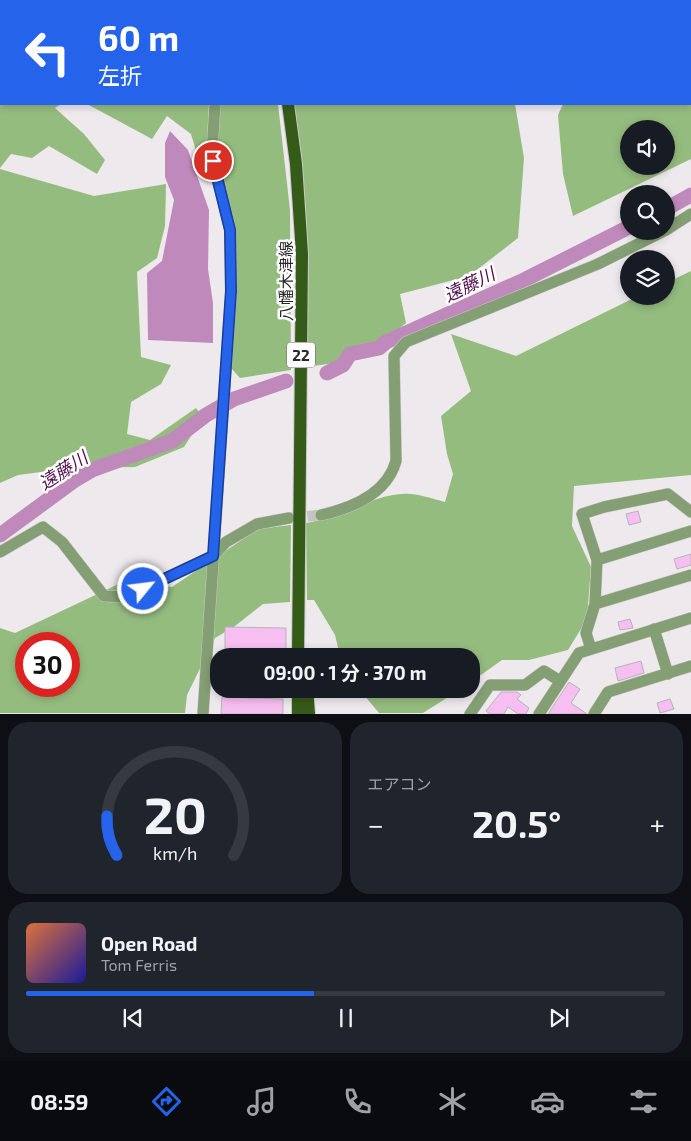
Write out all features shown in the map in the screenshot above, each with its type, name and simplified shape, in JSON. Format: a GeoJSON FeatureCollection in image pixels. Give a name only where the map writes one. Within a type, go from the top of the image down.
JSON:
{"type":"FeatureCollection","features":[{"type":"Feature","properties":{"kind":"main road","name":"八幡木津線"},"geometry":{"type":"LineString","coordinates":[[288,105],[296,164],[302,254],[298,648]]}},
{"type":"Feature","properties":{"kind":"main road","name":"八幡木津線"},"geometry":{"type":"LineString","coordinates":[[299,608],[303,648]]}},
{"type":"Feature","properties":{"kind":"main road"},"geometry":{"type":"LineString","coordinates":[[298,698],[298,714]]}},
{"type":"Feature","properties":{"kind":"main road"},"geometry":{"type":"LineString","coordinates":[[308,698],[309,714]]}},
{"type":"Feature","properties":{"kind":"street"},"geometry":{"type":"LineString","coordinates":[[203,714],[231,291],[230,230],[212,152],[215,105]]}},
{"type":"Feature","properties":{"kind":"street"},"geometry":{"type":"LineString","coordinates":[[675,224],[691,214]]}},
{"type":"Feature","properties":{"kind":"street"},"geometry":{"type":"LineString","coordinates":[[321,515],[348,506],[378,491],[393,471],[396,461],[394,356],[406,342],[598,264],[647,240]]}},
{"type":"Feature","properties":{"kind":"street"},"geometry":{"type":"LineString","coordinates":[[591,649],[586,633],[595,604],[597,560],[582,514],[604,507],[668,494],[691,512]]}},
{"type":"Feature","properties":{"kind":"street"},"geometry":{"type":"LineString","coordinates":[[0,552],[43,527],[62,542],[104,596],[126,597],[213,556],[226,542],[257,524],[290,518]]}},
{"type":"Feature","properties":{"kind":"street"},"geometry":{"type":"LineString","coordinates":[[597,560],[691,531]]}},
{"type":"Feature","properties":{"kind":"street"},"geometry":{"type":"LineString","coordinates":[[595,604],[691,575]]}},
{"type":"Feature","properties":{"kind":"street"},"geometry":{"type":"LineString","coordinates":[[539,714],[579,653],[691,618]]}},
{"type":"Feature","properties":{"kind":"street"},"geometry":{"type":"LineString","coordinates":[[654,629],[668,674]]}},
{"type":"Feature","properties":{"kind":"street"},"geometry":{"type":"LineString","coordinates":[[594,714],[608,692],[691,666]]}},
{"type":"Feature","properties":{"kind":"street"},"geometry":{"type":"LineString","coordinates":[[470,714],[490,685],[525,685],[544,671],[560,681]]}},
{"type":"Feature","properties":{"kind":"green space"},"geometry":{"type":"Polygon","coordinates":[[[0,105],[60,105],[55,108],[84,134],[105,160],[97,174],[49,146],[32,158],[11,154],[0,168],[0,105]]]}},
{"type":"Feature","properties":{"kind":"green space"},"geometry":{"type":"Polygon","coordinates":[[[89,105],[209,105],[207,141],[199,161],[191,134],[167,116],[152,139],[89,105]]]}},
{"type":"Feature","properties":{"kind":"green space"},"geometry":{"type":"Polygon","coordinates":[[[220,105],[278,105],[290,210],[291,370],[240,378],[230,367],[235,230],[216,143],[220,105]]]}},
{"type":"Feature","properties":{"kind":"green space"},"geometry":{"type":"Polygon","coordinates":[[[294,105],[515,105],[524,158],[518,238],[469,276],[400,294],[406,323],[361,359],[307,367],[306,209],[294,105]]]}},
{"type":"Feature","properties":{"kind":"green space"},"geometry":{"type":"Polygon","coordinates":[[[563,105],[691,105],[691,159],[675,167],[675,120],[620,120],[620,175],[658,175],[637,185],[620,185],[620,193],[573,216],[563,174],[558,115],[563,105]]]}},
{"type":"Feature","properties":{"kind":"green space"},"geometry":{"type":"Polygon","coordinates":[[[0,169],[94,196],[166,184],[165,226],[157,258],[137,272],[141,357],[171,365],[161,384],[131,402],[127,434],[150,440],[196,408],[203,417],[184,447],[135,467],[71,468],[18,475],[0,483],[0,169]]]}},
{"type":"Feature","properties":{"kind":"green space"},"geometry":{"type":"Polygon","coordinates":[[[691,271],[691,475],[574,486],[572,526],[591,567],[587,619],[568,650],[529,660],[502,660],[480,676],[480,648],[338,648],[335,635],[314,600],[307,600],[306,523],[398,494],[411,494],[445,502],[453,474],[447,454],[441,416],[471,391],[451,334],[516,356],[620,305],[675,305],[675,279],[691,271]]]}},
{"type":"Feature","properties":{"kind":"green space"},"geometry":{"type":"Polygon","coordinates":[[[291,525],[290,602],[263,604],[235,626],[215,638],[187,695],[185,713],[0,713],[0,628],[15,633],[15,697],[80,697],[80,632],[17,632],[125,581],[172,587],[258,529],[291,525]]]}},
{"type":"Feature","properties":{"kind":"green space"},"geometry":{"type":"Polygon","coordinates":[[[366,698],[447,698],[423,713],[379,713],[366,698]]]}},
{"type":"Feature","properties":{"kind":"shaded area"},"geometry":{"type":"Polygon","coordinates":[[[170,131],[188,150],[209,210],[208,269],[213,303],[213,343],[148,340],[147,273],[162,261],[174,200],[165,177],[165,143],[170,131]]]}},
{"type":"Feature","properties":{"kind":"building"},"geometry":{"type":"Polygon","coordinates":[[[638,511],[641,522],[629,525],[626,514],[638,511]]]}},
{"type":"Feature","properties":{"kind":"building"},"geometry":{"type":"Polygon","coordinates":[[[691,554],[691,565],[677,569],[674,559],[691,554]]]}},
{"type":"Feature","properties":{"kind":"building"},"geometry":{"type":"Polygon","coordinates":[[[630,619],[633,628],[620,630],[618,622],[630,619]]]}},
{"type":"Feature","properties":{"kind":"building"},"geometry":{"type":"Polygon","coordinates":[[[225,627],[286,628],[286,648],[225,648],[225,627]]]}},
{"type":"Feature","properties":{"kind":"building"},"geometry":{"type":"Polygon","coordinates":[[[641,661],[644,673],[618,681],[615,668],[641,661]]]}},
{"type":"Feature","properties":{"kind":"building"},"geometry":{"type":"Polygon","coordinates":[[[569,682],[580,689],[571,703],[587,714],[548,714],[569,682]]]}},
{"type":"Feature","properties":{"kind":"building"},"geometry":{"type":"Polygon","coordinates":[[[501,692],[517,692],[521,695],[517,699],[529,708],[526,714],[518,714],[508,707],[504,714],[490,714],[486,711],[501,692]]]}},
{"type":"Feature","properties":{"kind":"building"},"geometry":{"type":"Polygon","coordinates":[[[222,698],[283,699],[283,714],[221,714],[222,698]]]}},
{"type":"Feature","properties":{"kind":"building"},"geometry":{"type":"Polygon","coordinates":[[[670,699],[674,709],[660,713],[657,703],[670,699]]]}},
{"type":"Feature","properties":{"kind":"waterway","name":"遠藤川"},"geometry":{"type":"LineString","coordinates":[[675,204],[691,195]]}},
{"type":"Feature","properties":{"kind":"waterway","name":"遠藤川"},"geometry":{"type":"LineString","coordinates":[[327,373],[343,365],[350,354],[379,348],[386,342],[524,280],[620,232]]}},
{"type":"Feature","properties":{"kind":"waterway","name":"遠藤川"},"geometry":{"type":"LineString","coordinates":[[0,535],[75,480],[92,470],[172,441],[206,415],[234,399],[286,381]]}},
{"type":"Feature","properties":{"kind":"tunnel"},"geometry":{"type":"LineString","coordinates":[[291,518],[321,515]]}},
{"type":"Feature","properties":{"kind":"route"},"geometry":{"type":"LineString","coordinates":[[143,589],[154,582],[188,569],[213,556],[231,291],[230,230],[223,195],[213,161]]}}]}
